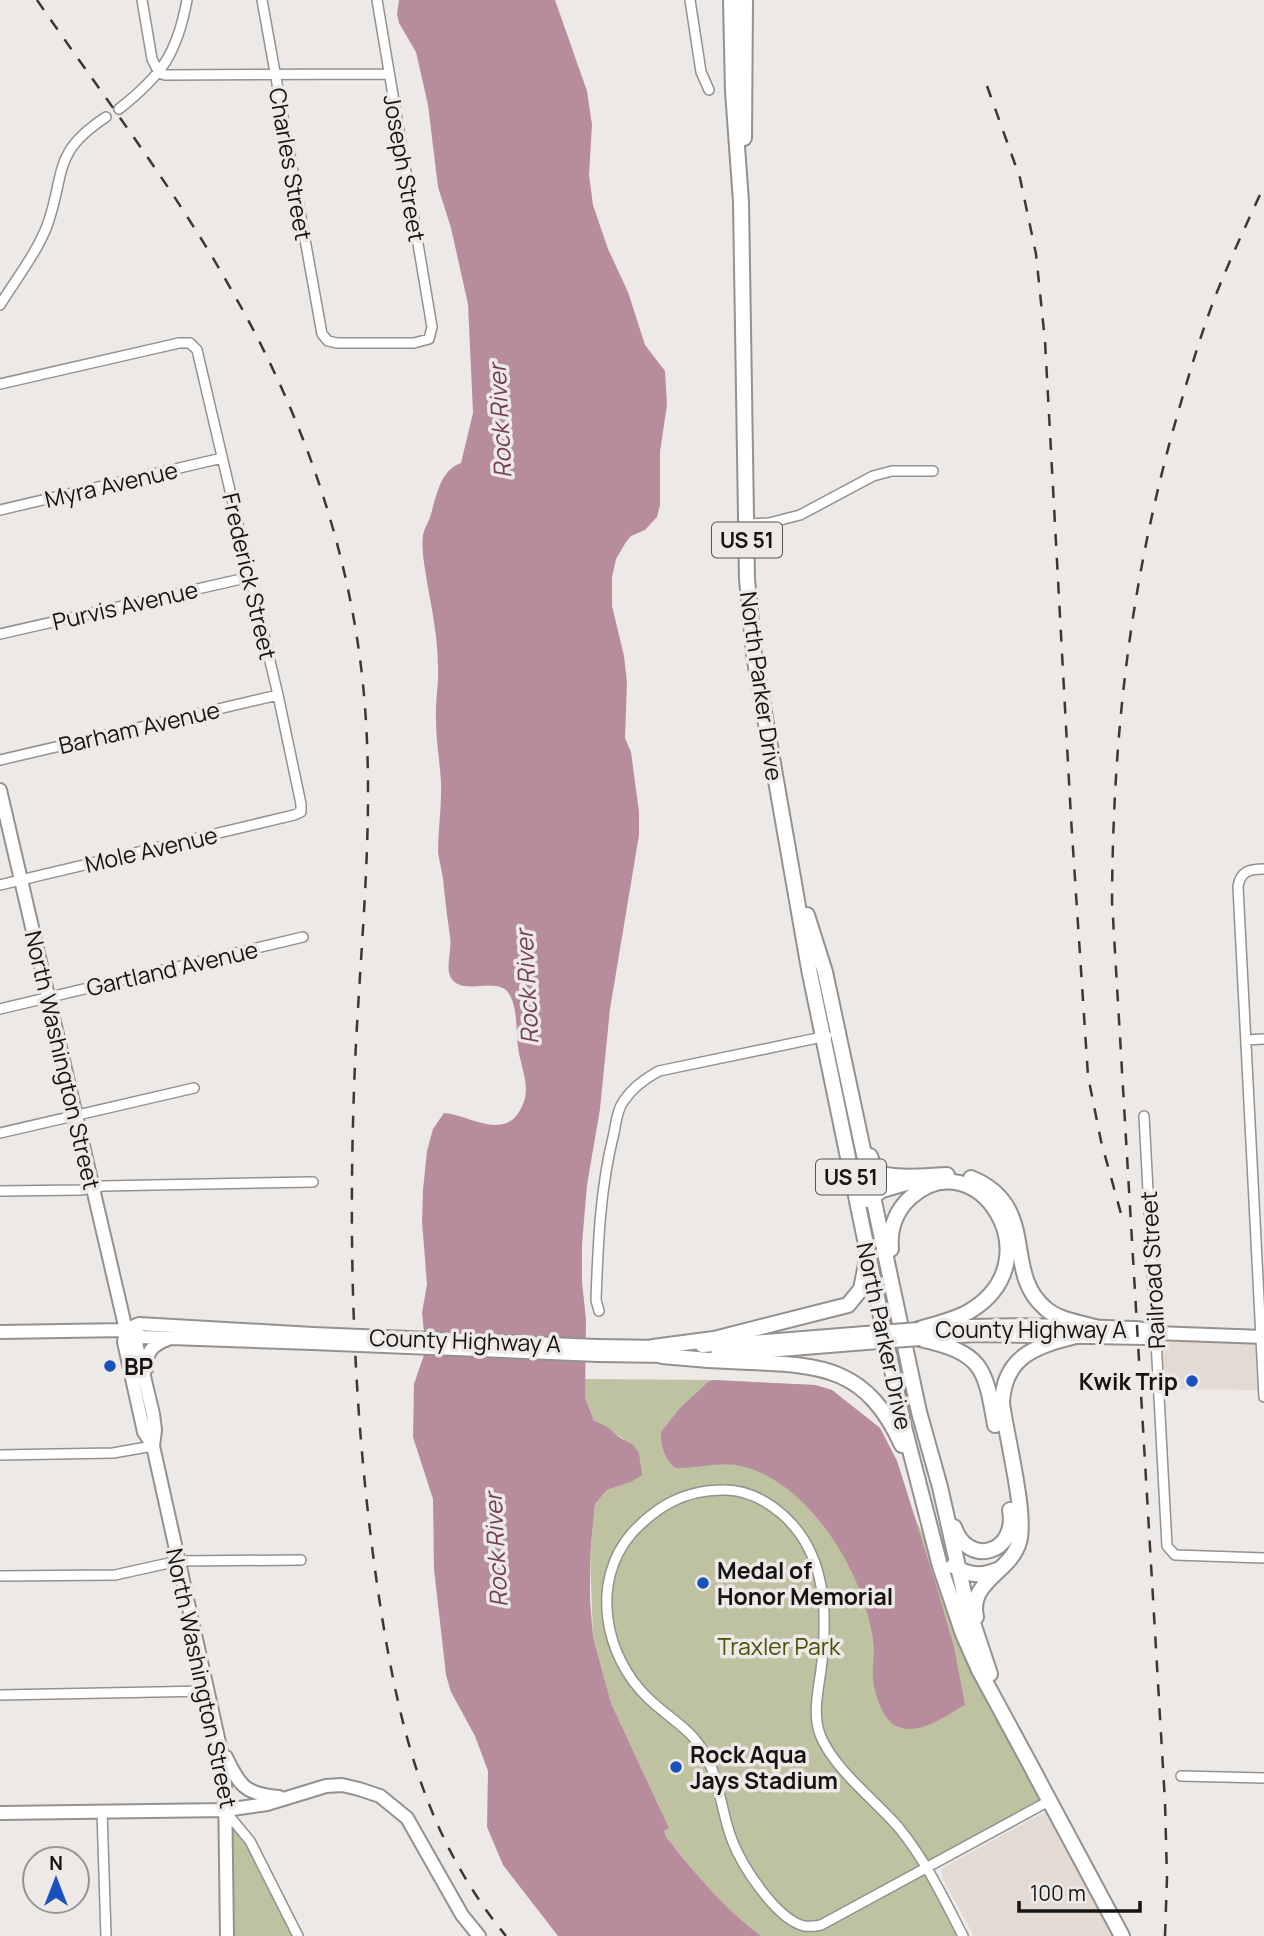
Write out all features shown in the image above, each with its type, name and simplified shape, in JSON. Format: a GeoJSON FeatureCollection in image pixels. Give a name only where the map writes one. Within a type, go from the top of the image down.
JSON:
{"type":"FeatureCollection","features":[{"type":"Feature","properties":{"kind":"main road","name":"North Parker Drive"},"geometry":{"type":"LineString","coordinates":[[731,0],[740,202],[750,630],[822,1037],[903,1423],[933,1537],[963,1634],[979,1670],[1038,1779]]}},
{"type":"Feature","properties":{"kind":"main road","name":"North Parker Drive"},"geometry":{"type":"LineString","coordinates":[[740,202],[745,106],[745,0]]}},
{"type":"Feature","properties":{"kind":"main road","name":"North Washington Street"},"geometry":{"type":"LineString","coordinates":[[0,790],[126,1330],[124,1342],[144,1432],[153,1446]]}},
{"type":"Feature","properties":{"kind":"main road","name":"North Parker Drive"},"geometry":{"type":"LineString","coordinates":[[793,874],[822,961],[919,1412],[940,1487],[966,1602],[997,1698],[1122,1936]]}},
{"type":"Feature","properties":{"kind":"main road"},"geometry":{"type":"LineString","coordinates":[[856,1119],[874,1167],[880,1173],[968,1177],[994,1190],[1011,1213],[1025,1273],[1038,1301],[1057,1316],[1095,1327]]}},
{"type":"Feature","properties":{"kind":"main road"},"geometry":{"type":"LineString","coordinates":[[860,1217],[865,1204],[872,1196],[898,1184],[938,1175]]}},
{"type":"Feature","properties":{"kind":"main road"},"geometry":{"type":"LineString","coordinates":[[895,1296],[891,1231],[904,1203],[926,1187],[948,1183],[970,1187],[988,1199],[1001,1215],[1007,1237],[1006,1260],[999,1280],[986,1298],[969,1311],[920,1334]]}},
{"type":"Feature","properties":{"kind":"main road"},"geometry":{"type":"LineString","coordinates":[[658,1352],[848,1305],[861,1289],[867,1252]]}},
{"type":"Feature","properties":{"kind":"main road"},"geometry":{"type":"LineString","coordinates":[[0,1332],[126,1330],[139,1324],[313,1339]]}},
{"type":"Feature","properties":{"kind":"main road","name":"County Highway A"},"geometry":{"type":"LineString","coordinates":[[313,1339],[658,1352],[1002,1326],[1147,1329],[1155,1333]]}},
{"type":"Feature","properties":{"kind":"main road","name":"North Washington Street"},"geometry":{"type":"LineString","coordinates":[[126,1330],[136,1343],[149,1397],[155,1430],[153,1446],[219,1740],[225,1810]]}},
{"type":"Feature","properties":{"kind":"main road"},"geometry":{"type":"LineString","coordinates":[[126,1330],[142,1337],[313,1339]]}},
{"type":"Feature","properties":{"kind":"main road"},"geometry":{"type":"LineString","coordinates":[[1155,1333],[1263,1336]]}},
{"type":"Feature","properties":{"kind":"main road","name":"County Highway A"},"geometry":{"type":"LineString","coordinates":[[920,1334],[1146,1338],[1155,1333]]}},
{"type":"Feature","properties":{"kind":"main road"},"geometry":{"type":"LineString","coordinates":[[920,1334],[970,1357],[987,1379],[1011,1516],[1010,1532],[1003,1542],[993,1549],[980,1551],[962,1543],[956,1534],[940,1487]]}},
{"type":"Feature","properties":{"kind":"main road"},"geometry":{"type":"LineString","coordinates":[[981,1646],[975,1613],[978,1592],[1017,1549],[1021,1527],[1002,1403],[1003,1385],[1022,1357],[1036,1348],[1076,1336]]}},
{"type":"Feature","properties":{"kind":"main road"},"geometry":{"type":"LineString","coordinates":[[149,1397],[146,1365],[148,1351],[170,1338]]}},
{"type":"Feature","properties":{"kind":"main road"},"geometry":{"type":"LineString","coordinates":[[658,1352],[817,1367],[846,1378],[859,1386],[891,1421],[917,1478]]}},
{"type":"Feature","properties":{"kind":"main road"},"geometry":{"type":"LineString","coordinates":[[933,1537],[945,1559],[958,1569],[974,1574],[1000,1569]]}},
{"type":"Feature","properties":{"kind":"main road"},"geometry":{"type":"LineString","coordinates":[[219,1740],[233,1773],[244,1788],[264,1796],[290,1797]]}},
{"type":"Feature","properties":{"kind":"main road"},"geometry":{"type":"LineString","coordinates":[[0,1813],[225,1810],[267,1804],[326,1786],[359,1788],[380,1797],[407,1818],[462,1914],[479,1936]]}},
{"type":"Feature","properties":{"kind":"main road"},"geometry":{"type":"LineString","coordinates":[[225,1810],[227,1936]]}},
{"type":"Feature","properties":{"kind":"street"},"geometry":{"type":"LineString","coordinates":[[142,0],[152,60],[159,73],[173,76],[389,74]]}},
{"type":"Feature","properties":{"kind":"street"},"geometry":{"type":"LineString","coordinates":[[119,108],[159,73],[178,38],[187,0]]}},
{"type":"Feature","properties":{"kind":"street","name":"Charles Street"},"geometry":{"type":"LineString","coordinates":[[262,0],[320,328]]}},
{"type":"Feature","properties":{"kind":"street","name":"Joseph Street"},"geometry":{"type":"LineString","coordinates":[[320,328],[328,341],[337,343],[414,344],[426,341],[431,336],[431,317],[377,0]]}},
{"type":"Feature","properties":{"kind":"street"},"geometry":{"type":"LineString","coordinates":[[690,0],[701,72],[709,90]]}},
{"type":"Feature","properties":{"kind":"street"},"geometry":{"type":"LineString","coordinates":[[0,305],[40,242],[68,150],[86,130],[106,117]]}},
{"type":"Feature","properties":{"kind":"street","name":"Frederick Street"},"geometry":{"type":"LineString","coordinates":[[0,384],[179,343],[190,343],[197,349],[278,695],[301,812]]}},
{"type":"Feature","properties":{"kind":"street","name":"Myra Avenue"},"geometry":{"type":"LineString","coordinates":[[0,510],[222,458]]}},
{"type":"Feature","properties":{"kind":"street"},"geometry":{"type":"LineString","coordinates":[[747,524],[776,522],[800,514],[873,476],[892,471],[933,471]]}},
{"type":"Feature","properties":{"kind":"street","name":"Purvis Avenue"},"geometry":{"type":"LineString","coordinates":[[0,634],[250,577]]}},
{"type":"Feature","properties":{"kind":"street","name":"Barham Avenue"},"geometry":{"type":"LineString","coordinates":[[0,760],[278,695]]}},
{"type":"Feature","properties":{"kind":"street","name":"Mole Avenue"},"geometry":{"type":"LineString","coordinates":[[0,884],[301,812]]}},
{"type":"Feature","properties":{"kind":"street"},"geometry":{"type":"LineString","coordinates":[[1264,869],[1251,869],[1244,873],[1238,887],[1263,1336],[1264,1397]]}},
{"type":"Feature","properties":{"kind":"street","name":"Gartland Avenue"},"geometry":{"type":"LineString","coordinates":[[0,1009],[303,937]]}},
{"type":"Feature","properties":{"kind":"street"},"geometry":{"type":"LineString","coordinates":[[599,1311],[596,1300],[599,1222],[607,1159],[621,1105],[631,1091],[644,1079],[659,1071],[839,1034]]}},
{"type":"Feature","properties":{"kind":"street"},"geometry":{"type":"LineString","coordinates":[[1246,1040],[1264,1039]]}},
{"type":"Feature","properties":{"kind":"street"},"geometry":{"type":"LineString","coordinates":[[0,1133],[194,1088]]}},
{"type":"Feature","properties":{"kind":"street","name":"Railroad Street"},"geometry":{"type":"LineString","coordinates":[[1144,1116],[1166,1543],[1169,1550],[1179,1556],[1264,1558]]}},
{"type":"Feature","properties":{"kind":"street"},"geometry":{"type":"LineString","coordinates":[[0,1191],[313,1182]]}},
{"type":"Feature","properties":{"kind":"street"},"geometry":{"type":"LineString","coordinates":[[0,1455],[113,1454],[153,1446]]}},
{"type":"Feature","properties":{"kind":"street"},"geometry":{"type":"LineString","coordinates":[[964,1936],[927,1867],[899,1829],[834,1758],[820,1733],[816,1720],[823,1656],[824,1604],[820,1578],[803,1537],[775,1508],[748,1493],[723,1489],[668,1502],[639,1526],[618,1555],[607,1586],[608,1628],[620,1660],[641,1691],[686,1728],[700,1744],[713,1772],[732,1841],[748,1872],[784,1914],[801,1925],[821,1925],[927,1867],[1049,1801]]}},
{"type":"Feature","properties":{"kind":"street"},"geometry":{"type":"LineString","coordinates":[[0,1576],[115,1575],[178,1561],[301,1560]]}},
{"type":"Feature","properties":{"kind":"street"},"geometry":{"type":"LineString","coordinates":[[0,1695],[208,1691]]}},
{"type":"Feature","properties":{"kind":"street"},"geometry":{"type":"LineString","coordinates":[[1181,1776],[1264,1778]]}},
{"type":"Feature","properties":{"kind":"street","name":"North Washington Street"},"geometry":{"type":"LineString","coordinates":[[225,1810],[250,1841],[298,1936]]}},
{"type":"Feature","properties":{"kind":"street"},"geometry":{"type":"LineString","coordinates":[[103,1811],[106,1936]]}},
{"type":"Feature","properties":{"kind":"shaded area"},"geometry":{"type":"Polygon","coordinates":[[[1155,1333],[1261,1336],[1264,1390],[1158,1389],[1155,1333]]]}},
{"type":"Feature","properties":{"kind":"shaded area"},"geometry":{"type":"Polygon","coordinates":[[[1046,1813],[1115,1936],[974,1936],[942,1877],[941,1869],[1046,1813]]]}},
{"type":"Feature","properties":{"kind":"green space","name":"Traxler Park"},"geometry":{"type":"Polygon","coordinates":[[[584,1379],[713,1380],[815,1385],[832,1390],[880,1428],[897,1461],[915,1518],[1049,1801],[927,1867],[963,1936],[761,1936],[718,1900],[666,1837],[663,1831],[669,1828],[611,1703],[593,1637],[590,1556],[595,1504],[607,1490],[631,1482],[624,1439],[594,1421],[585,1397],[584,1379]]]}},
{"type":"Feature","properties":{"kind":"green space"},"geometry":{"type":"Polygon","coordinates":[[[225,1810],[240,1831],[298,1936],[227,1936],[225,1810]]]}},
{"type":"Feature","properties":{"kind":"water","name":"Rock River"},"geometry":{"type":"Polygon","coordinates":[[[399,0],[555,0],[587,91],[592,125],[589,175],[593,205],[608,249],[628,292],[645,345],[665,371],[667,405],[660,452],[660,505],[657,517],[645,530],[631,536],[626,542],[616,559],[612,577],[612,606],[624,656],[627,683],[625,738],[631,752],[639,812],[639,835],[610,1009],[582,1244],[586,1320],[585,1397],[594,1421],[633,1445],[639,1453],[642,1475],[631,1482],[607,1490],[595,1504],[590,1556],[590,1600],[593,1637],[611,1703],[669,1828],[664,1831],[666,1837],[722,1902],[761,1936],[558,1936],[503,1865],[487,1827],[488,1771],[475,1736],[451,1692],[446,1675],[434,1569],[433,1499],[413,1437],[414,1384],[426,1349],[422,1313],[427,1284],[422,1222],[427,1151],[433,1129],[444,1113],[488,1124],[508,1123],[523,1104],[526,1090],[518,1047],[515,1009],[510,995],[500,987],[459,985],[449,973],[450,941],[438,852],[441,792],[436,728],[438,656],[423,541],[424,531],[443,480],[453,467],[461,463],[473,413],[468,304],[451,228],[438,187],[428,105],[416,52],[399,23],[399,0]]]}},
{"type":"Feature","properties":{"kind":"water"},"geometry":{"type":"Polygon","coordinates":[[[713,1380],[815,1385],[832,1390],[880,1428],[897,1461],[937,1588],[954,1647],[965,1705],[923,1727],[905,1729],[891,1723],[880,1706],[874,1686],[871,1627],[858,1585],[835,1542],[804,1503],[786,1487],[745,1467],[719,1465],[676,1468],[669,1461],[662,1447],[661,1432],[680,1408],[713,1380]]]}},
{"type":"Feature","properties":{"kind":"railway"},"geometry":{"type":"LineString","coordinates":[[37,0],[163,179],[210,253],[254,331],[275,373],[310,458],[349,592],[364,695],[367,751],[368,808],[354,1090],[352,1219],[355,1347],[371,1540],[396,1694],[420,1779],[455,1860],[506,1936]]}},
{"type":"Feature","properties":{"kind":"railway"},"geometry":{"type":"LineString","coordinates":[[987,86],[1020,178],[1036,254],[1045,341],[1088,1076],[1101,1141],[1123,1221]]}},
{"type":"Feature","properties":{"kind":"railway"},"geometry":{"type":"LineString","coordinates":[[1165,1936],[1165,1802],[1112,901],[1116,781],[1134,608],[1157,493],[1197,348],[1227,269],[1264,186]]}},
{"type":"Feature","properties":{"kind":"place","name":"BP"},"geometry":{"type":"Point","coordinates":[110,1366]}},
{"type":"Feature","properties":{"kind":"place","name":"Kwik Trip"},"geometry":{"type":"Point","coordinates":[1192,1381]}},
{"type":"Feature","properties":{"kind":"place","name":"Medal of Honor Memorial"},"geometry":{"type":"Point","coordinates":[703,1583]}},
{"type":"Feature","properties":{"kind":"place","name":"Rock Aqua Jays Stadium"},"geometry":{"type":"Point","coordinates":[676,1767]}}]}
